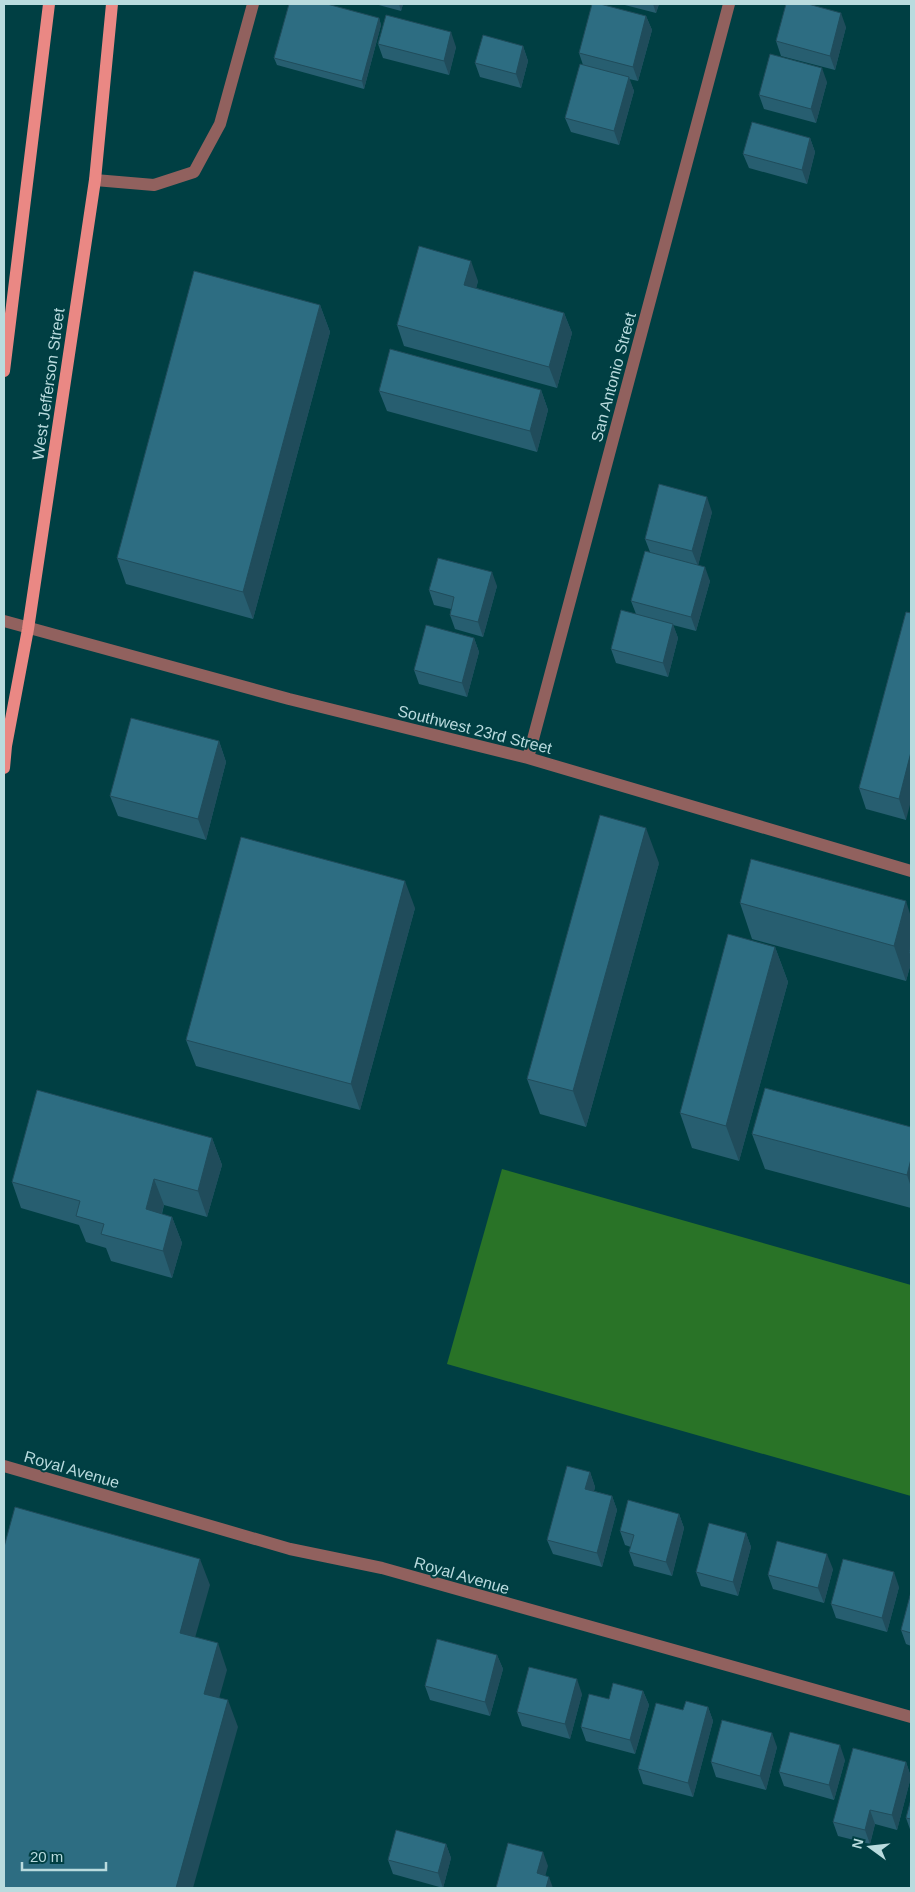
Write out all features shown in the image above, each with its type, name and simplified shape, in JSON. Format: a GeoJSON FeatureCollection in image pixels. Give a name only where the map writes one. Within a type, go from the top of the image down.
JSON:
{"type":"FeatureCollection","features":[{"type":"Feature","properties":{"kind":"main road"},"geometry":{"type":"LineString","coordinates":[[4,371],[49,4]]}},
{"type":"Feature","properties":{"kind":"main road","name":"West Jefferson Street"},"geometry":{"type":"LineString","coordinates":[[4,768],[6,746],[28,629],[95,180],[112,4]]}},
{"type":"Feature","properties":{"kind":"street"},"geometry":{"type":"LineString","coordinates":[[95,180],[154,185],[194,172],[220,124],[252,4]]}},
{"type":"Feature","properties":{"kind":"street","name":"San Antonio Street"},"geometry":{"type":"LineString","coordinates":[[528,758],[729,4]]}},
{"type":"Feature","properties":{"kind":"street","name":"Southwest 23rd Street"},"geometry":{"type":"LineString","coordinates":[[4,621],[289,699],[528,758],[911,871]]}},
{"type":"Feature","properties":{"kind":"street","name":"Royal Avenue"},"geometry":{"type":"LineString","coordinates":[[4,1466],[290,1549],[390,1571],[911,1717]]}},
{"type":"Feature","properties":{"kind":"green space"},"geometry":{"type":"Polygon","coordinates":[[[502,1169],[911,1285],[911,1496],[447,1364],[502,1169]]]}},
{"type":"Feature","properties":{"kind":"building"},"geometry":{"type":"Polygon","coordinates":[[[289,4],[327,4],[379,18],[362,81],[274,58],[289,4]]]}},
{"type":"Feature","properties":{"kind":"building"},"geometry":{"type":"Polygon","coordinates":[[[592,4],[600,4],[646,16],[633,67],[579,53],[592,4]]]}},
{"type":"Feature","properties":{"kind":"building"},"geometry":{"type":"Polygon","coordinates":[[[786,4],[808,4],[841,13],[830,56],[776,41],[786,4]]]}},
{"type":"Feature","properties":{"kind":"building"},"geometry":{"type":"Polygon","coordinates":[[[386,15],[451,32],[444,61],[378,44],[386,15]]]}},
{"type":"Feature","properties":{"kind":"building"},"geometry":{"type":"Polygon","coordinates":[[[483,35],[523,46],[516,74],[475,63],[483,35]]]}},
{"type":"Feature","properties":{"kind":"building"},"geometry":{"type":"Polygon","coordinates":[[[770,54],[822,68],[811,109],[759,95],[770,54]]]}},
{"type":"Feature","properties":{"kind":"building"},"geometry":{"type":"Polygon","coordinates":[[[580,64],[629,77],[614,131],[565,118],[580,64]]]}},
{"type":"Feature","properties":{"kind":"building"},"geometry":{"type":"Polygon","coordinates":[[[752,122],[810,138],[802,170],[743,154],[752,122]]]}},
{"type":"Feature","properties":{"kind":"building"},"geometry":{"type":"Polygon","coordinates":[[[419,246],[471,261],[464,285],[564,313],[549,367],[397,325],[419,246]]]}},
{"type":"Feature","properties":{"kind":"building"},"geometry":{"type":"Polygon","coordinates":[[[194,271],[320,305],[243,592],[117,558],[194,271]]]}},
{"type":"Feature","properties":{"kind":"building"},"geometry":{"type":"Polygon","coordinates":[[[390,349],[541,390],[530,431],[379,391],[390,349]]]}},
{"type":"Feature","properties":{"kind":"building"},"geometry":{"type":"Polygon","coordinates":[[[659,484],[707,497],[692,551],[645,539],[659,484]]]}},
{"type":"Feature","properties":{"kind":"building"},"geometry":{"type":"Polygon","coordinates":[[[645,551],[705,567],[691,617],[631,601],[645,551]]]}},
{"type":"Feature","properties":{"kind":"building"},"geometry":{"type":"Polygon","coordinates":[[[438,558],[492,572],[478,622],[450,615],[454,597],[429,590],[438,558]]]}},
{"type":"Feature","properties":{"kind":"building"},"geometry":{"type":"Polygon","coordinates":[[[621,610],[673,624],[663,663],[611,649],[621,610]]]}},
{"type":"Feature","properties":{"kind":"building"},"geometry":{"type":"Polygon","coordinates":[[[906,612],[911,613],[911,752],[899,799],[859,788],[906,612]]]}},
{"type":"Feature","properties":{"kind":"building"},"geometry":{"type":"Polygon","coordinates":[[[426,625],[474,638],[462,683],[414,670],[426,625]]]}},
{"type":"Feature","properties":{"kind":"building"},"geometry":{"type":"Polygon","coordinates":[[[131,718],[219,741],[198,819],[110,796],[131,718]]]}},
{"type":"Feature","properties":{"kind":"building"},"geometry":{"type":"Polygon","coordinates":[[[600,815],[646,828],[573,1091],[527,1079],[600,815]]]}},
{"type":"Feature","properties":{"kind":"building"},"geometry":{"type":"Polygon","coordinates":[[[241,837],[405,881],[351,1084],[186,1040],[241,837]]]}},
{"type":"Feature","properties":{"kind":"building"},"geometry":{"type":"Polygon","coordinates":[[[751,859],[906,901],[894,946],[740,903],[751,859]]]}},
{"type":"Feature","properties":{"kind":"building"},"geometry":{"type":"Polygon","coordinates":[[[728,934],[775,947],[726,1126],[680,1113],[728,934]]]}},
{"type":"Feature","properties":{"kind":"building"},"geometry":{"type":"Polygon","coordinates":[[[765,1088],[911,1127],[911,1159],[907,1175],[752,1134],[765,1088]]]}},
{"type":"Feature","properties":{"kind":"building"},"geometry":{"type":"Polygon","coordinates":[[[37,1090],[212,1138],[198,1191],[154,1179],[146,1209],[172,1217],[163,1251],[101,1234],[104,1224],[76,1216],[80,1201],[12,1182],[37,1090]]]}},
{"type":"Feature","properties":{"kind":"building"},"geometry":{"type":"Polygon","coordinates":[[[567,1466],[590,1472],[585,1489],[612,1496],[597,1553],[547,1540],[567,1466]]]}},
{"type":"Feature","properties":{"kind":"building"},"geometry":{"type":"Polygon","coordinates":[[[628,1500],[679,1514],[666,1562],[629,1552],[634,1535],[620,1531],[628,1500]]]}},
{"type":"Feature","properties":{"kind":"building"},"geometry":{"type":"Polygon","coordinates":[[[15,1507],[200,1559],[180,1633],[218,1643],[204,1694],[228,1700],[176,1888],[4,1888],[4,1547],[15,1507]]]}},
{"type":"Feature","properties":{"kind":"building"},"geometry":{"type":"Polygon","coordinates":[[[709,1523],[746,1533],[733,1582],[696,1572],[709,1523]]]}},
{"type":"Feature","properties":{"kind":"building"},"geometry":{"type":"Polygon","coordinates":[[[777,1541],[827,1554],[818,1588],[768,1575],[777,1541]]]}},
{"type":"Feature","properties":{"kind":"building"},"geometry":{"type":"Polygon","coordinates":[[[843,1559],[894,1572],[882,1618],[831,1604],[843,1559]]]}},
{"type":"Feature","properties":{"kind":"building"},"geometry":{"type":"Polygon","coordinates":[[[911,1592],[911,1633],[901,1630],[911,1592]]]}},
{"type":"Feature","properties":{"kind":"building"},"geometry":{"type":"Polygon","coordinates":[[[437,1639],[497,1655],[485,1702],[425,1686],[437,1639]]]}},
{"type":"Feature","properties":{"kind":"building"},"geometry":{"type":"Polygon","coordinates":[[[529,1667],[577,1679],[565,1724],[517,1712],[529,1667]]]}},
{"type":"Feature","properties":{"kind":"building"},"geometry":{"type":"Polygon","coordinates":[[[613,1683],[643,1691],[630,1740],[581,1727],[589,1694],[609,1699],[613,1683]]]}},
{"type":"Feature","properties":{"kind":"building"},"geometry":{"type":"Polygon","coordinates":[[[686,1701],[708,1707],[688,1783],[638,1769],[656,1703],[683,1710],[686,1701]]]}},
{"type":"Feature","properties":{"kind":"building"},"geometry":{"type":"Polygon","coordinates":[[[722,1720],[772,1733],[760,1776],[711,1762],[722,1720]]]}},
{"type":"Feature","properties":{"kind":"building"},"geometry":{"type":"Polygon","coordinates":[[[790,1732],[840,1745],[829,1785],[779,1772],[790,1732]]]}},
{"type":"Feature","properties":{"kind":"building"},"geometry":{"type":"Polygon","coordinates":[[[853,1748],[906,1762],[892,1815],[870,1810],[865,1830],[833,1822],[853,1748]]]}},
{"type":"Feature","properties":{"kind":"building"},"geometry":{"type":"Polygon","coordinates":[[[911,1799],[911,1819],[906,1818],[911,1799]]]}},
{"type":"Feature","properties":{"kind":"building"},"geometry":{"type":"Polygon","coordinates":[[[396,1830],[446,1844],[438,1873],[388,1860],[396,1830]]]}},
{"type":"Feature","properties":{"kind":"building"},"geometry":{"type":"Polygon","coordinates":[[[508,1843],[543,1852],[537,1873],[549,1877],[546,1888],[496,1888],[508,1843]]]}}]}
